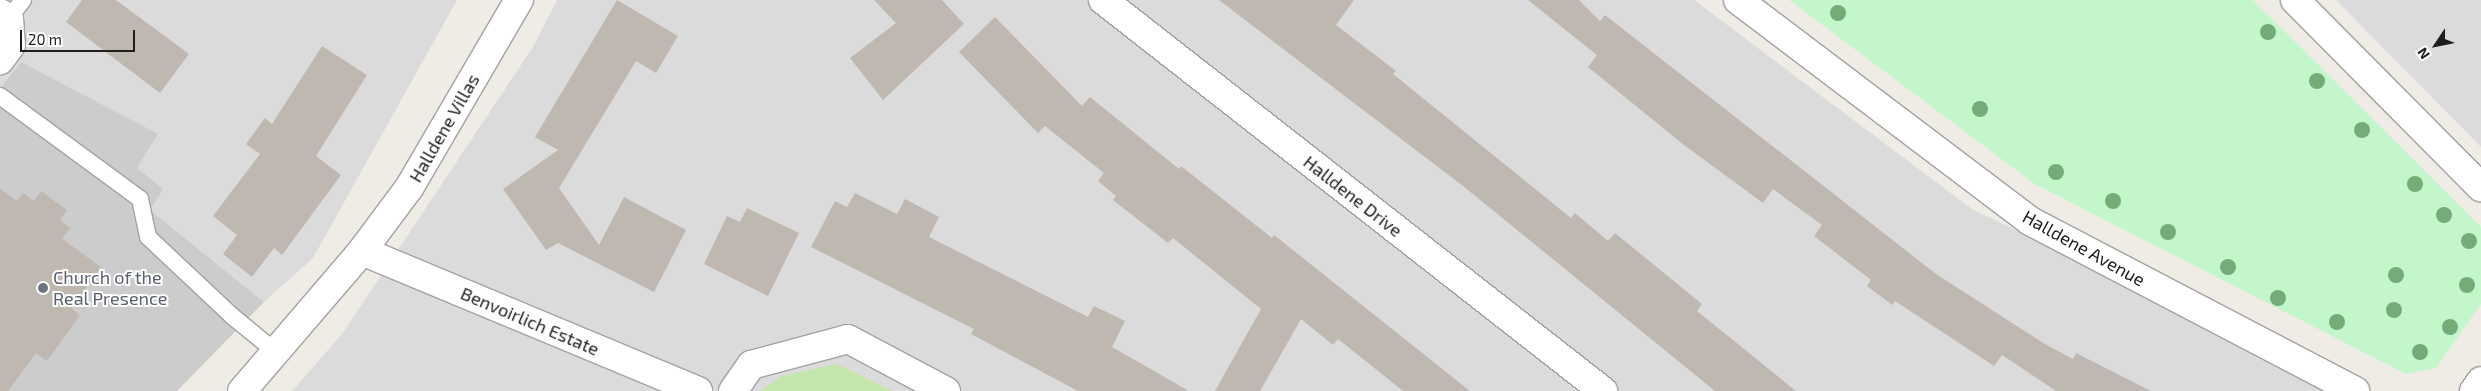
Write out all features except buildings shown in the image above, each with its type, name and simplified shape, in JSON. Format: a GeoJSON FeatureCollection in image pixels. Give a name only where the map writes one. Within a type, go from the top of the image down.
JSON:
{"type":"FeatureCollection","features":[{"type":"Feature","properties":{"kind":"street","name":"Halldene Villas"},"geometry":{"type":"LineString","coordinates":[[242,391],[362,251],[409,188],[519,0]]}},
{"type":"Feature","properties":{"kind":"street","name":"Halldene Drive"},"geometry":{"type":"LineString","coordinates":[[1104,0],[1604,391]]}},
{"type":"Feature","properties":{"kind":"street","name":"Halldene Avenue"},"geometry":{"type":"LineString","coordinates":[[1738,0],[2030,221],[2355,391]]}},
{"type":"Feature","properties":{"kind":"street"},"geometry":{"type":"LineString","coordinates":[[2295,0],[2481,188]]}},
{"type":"Feature","properties":{"kind":"street"},"geometry":{"type":"LineString","coordinates":[[0,60],[12,45],[11,10]]}},
{"type":"Feature","properties":{"kind":"street","name":"Benvoirlich Estate"},"geometry":{"type":"LineString","coordinates":[[362,251],[698,391]]}},
{"type":"Feature","properties":{"kind":"street"},"geometry":{"type":"LineString","coordinates":[[733,391],[752,365],[848,338],[946,391]]}},
{"type":"Feature","properties":{"kind":"street"},"geometry":{"type":"LineString","coordinates":[[2474,391],[2481,381]]}},
{"type":"Feature","properties":{"kind":"lane"},"geometry":{"type":"LineString","coordinates":[[0,96],[140,199],[148,238],[232,316],[276,352]]}},
{"type":"Feature","properties":{"kind":"shaded area"},"geometry":{"type":"Polygon","coordinates":[[[0,0],[457,0],[313,258],[264,302],[150,210],[136,169],[158,134],[0,89],[0,0]]]}},
{"type":"Feature","properties":{"kind":"shaded area"},"geometry":{"type":"Polygon","coordinates":[[[557,0],[1694,0],[1972,209],[2350,391],[292,391],[342,334],[533,47],[557,0]]]}},
{"type":"Feature","properties":{"kind":"shaded area"},"geometry":{"type":"Polygon","coordinates":[[[2336,0],[2481,0],[2481,147],[2336,0]]]}},
{"type":"Feature","properties":{"kind":"shaded area"},"geometry":{"type":"Polygon","coordinates":[[[21,62],[158,134],[137,168],[163,189],[150,210],[264,302],[177,391],[0,391],[0,89],[21,62]]]}},
{"type":"Feature","properties":{"kind":"green space"},"geometry":{"type":"Polygon","coordinates":[[[1789,0],[2253,0],[2481,227],[2481,304],[2436,368],[2406,374],[2035,184],[1789,0]]]}},
{"type":"Feature","properties":{"kind":"green space"},"geometry":{"type":"Polygon","coordinates":[[[837,364],[892,391],[760,391],[782,376],[837,364]]]}},
{"type":"Feature","properties":{"kind":"place","name":"Church of the Real Presence"},"geometry":{"type":"Point","coordinates":[43,288]}}]}
